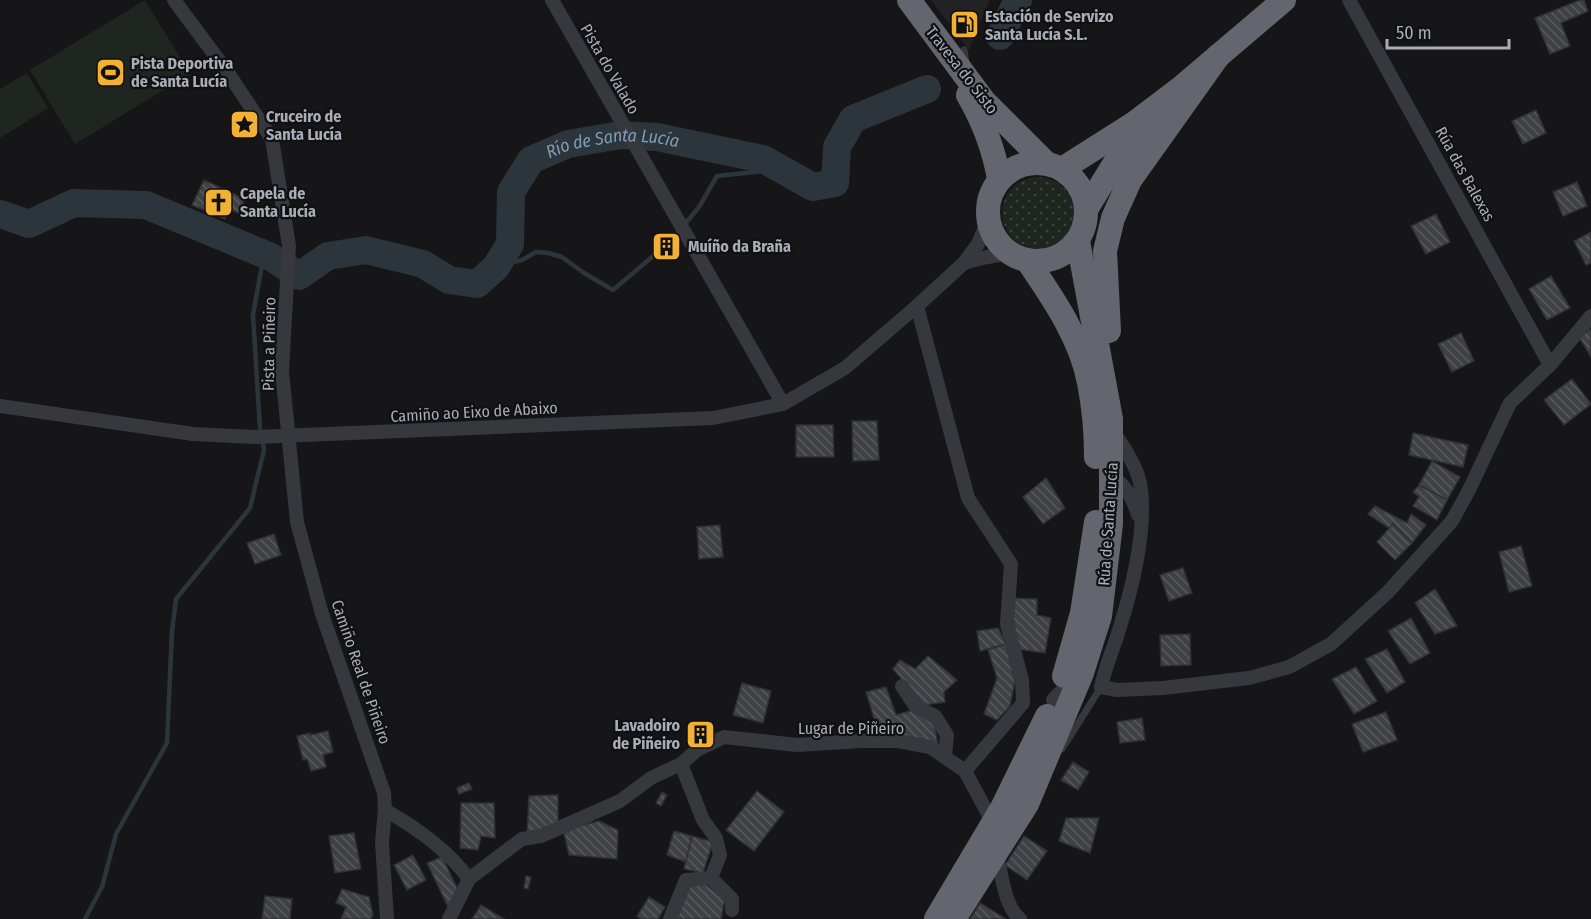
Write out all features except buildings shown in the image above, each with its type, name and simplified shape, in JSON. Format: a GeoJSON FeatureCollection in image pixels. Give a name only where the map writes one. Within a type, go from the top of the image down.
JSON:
{"type":"FeatureCollection","features":[{"type":"Feature","properties":{"kind":"highway","name":"Travesa do Sisto"},"geometry":{"type":"LineString","coordinates":[[898,0],[975,108],[993,155],[999,179]]}},
{"type":"Feature","properties":{"kind":"highway","name":"Travesa do Sisto"},"geometry":{"type":"LineString","coordinates":[[909,0],[974,89],[1000,118],[1054,166]]}},
{"type":"Feature","properties":{"kind":"highway"},"geometry":{"type":"LineString","coordinates":[[1054,166],[1133,124],[1183,86],[1284,0]]}},
{"type":"Feature","properties":{"kind":"highway"},"geometry":{"type":"LineString","coordinates":[[1108,399],[1112,368],[1105,251],[1113,218],[1130,180],[1219,55]]}},
{"type":"Feature","properties":{"kind":"highway"},"geometry":{"type":"LineString","coordinates":[[1087,208],[1119,156],[1183,86]]}},
{"type":"Feature","properties":{"kind":"highway"},"geometry":{"type":"LineString","coordinates":[[1029,163],[1054,166],[1074,179],[1083,192],[1087,208],[1085,225],[1078,241],[1068,251],[1055,258],[1041,261],[1018,257],[996,239],[988,220],[988,206],[992,192],[999,179],[1012,169],[1029,163]]}},
{"type":"Feature","properties":{"kind":"highway","name":"Rúa de Santa Lucía"},"geometry":{"type":"LineString","coordinates":[[954,919],[1027,804],[1082,673],[1100,616],[1111,524],[1111,431],[1108,399],[1078,241]]}},
{"type":"Feature","properties":{"kind":"highway","name":"Rúa de Santa Lucía"},"geometry":{"type":"LineString","coordinates":[[936,919],[993,823],[1023,766],[1067,668],[1082,613],[1096,523],[1096,436],[1089,382],[1078,349],[1063,316],[1018,257]]}},
{"type":"Feature","properties":{"kind":"street","name":"Pista a Piñeiro"},"geometry":{"type":"LineString","coordinates":[[174,0],[226,70],[272,139],[289,246],[282,371],[289,437]]}},
{"type":"Feature","properties":{"kind":"street","name":"Pista do Valado"},"geometry":{"type":"LineString","coordinates":[[552,0],[783,404]]}},
{"type":"Feature","properties":{"kind":"street","name":"Rúa das Balexas"},"geometry":{"type":"LineString","coordinates":[[1349,0],[1550,365]]}},
{"type":"Feature","properties":{"kind":"street"},"geometry":{"type":"LineString","coordinates":[[964,263],[978,244],[988,220]]}},
{"type":"Feature","properties":{"kind":"street"},"geometry":{"type":"LineString","coordinates":[[964,263],[1018,257]]}},
{"type":"Feature","properties":{"kind":"street","name":"Camiño ao Eixo de Abaixo"},"geometry":{"type":"LineString","coordinates":[[0,406],[193,434],[255,437],[713,418],[783,404],[845,368],[964,263]]}},
{"type":"Feature","properties":{"kind":"street"},"geometry":{"type":"LineString","coordinates":[[917,306],[968,498],[1011,564],[1007,624],[1022,680],[1023,703],[964,771]]}},
{"type":"Feature","properties":{"kind":"street"},"geometry":{"type":"LineString","coordinates":[[1111,431],[1129,455],[1141,488],[1141,523],[1124,613],[1104,670],[1101,687],[1117,690],[1163,688],[1249,678],[1289,667],[1331,644],[1388,592],[1452,521],[1510,403],[1550,365],[1591,316]]}},
{"type":"Feature","properties":{"kind":"street"},"geometry":{"type":"LineString","coordinates":[[1053,700],[1066,686],[1078,664],[1086,637],[1102,552],[1105,486],[1110,473],[1102,413],[1089,382]]}},
{"type":"Feature","properties":{"kind":"street","name":"Camiño Real de Piñeiro"},"geometry":{"type":"LineString","coordinates":[[289,437],[297,522],[322,614],[384,793],[382,842],[387,919]]}},
{"type":"Feature","properties":{"kind":"street"},"geometry":{"type":"LineString","coordinates":[[1110,473],[1122,468],[1138,479]]}},
{"type":"Feature","properties":{"kind":"street"},"geometry":{"type":"LineString","coordinates":[[1110,473],[1129,492],[1141,523]]}},
{"type":"Feature","properties":{"kind":"street"},"geometry":{"type":"LineString","coordinates":[[902,686],[915,706],[935,716],[947,735],[945,757]]}},
{"type":"Feature","properties":{"kind":"street","name":"Lugar de Piñeiro"},"geometry":{"type":"LineString","coordinates":[[449,919],[469,879],[522,839],[541,836],[601,811],[620,801],[651,778],[681,764],[698,750],[724,736],[797,745],[898,741],[930,747],[964,771],[993,823]]}},
{"type":"Feature","properties":{"kind":"street"},"geometry":{"type":"LineString","coordinates":[[681,764],[703,820],[716,838],[720,855],[711,878]]}},
{"type":"Feature","properties":{"kind":"street"},"geometry":{"type":"LineString","coordinates":[[385,810],[416,828],[457,863],[469,879]]}},
{"type":"Feature","properties":{"kind":"street"},"geometry":{"type":"LineString","coordinates":[[995,854],[1000,865],[1004,890],[1020,919]]}},
{"type":"Feature","properties":{"kind":"street"},"geometry":{"type":"LineString","coordinates":[[671,919],[686,880],[711,878],[732,899],[732,910]]}},
{"type":"Feature","properties":{"kind":"lane"},"geometry":{"type":"LineString","coordinates":[[964,50],[974,89]]}},
{"type":"Feature","properties":{"kind":"lane"},"geometry":{"type":"LineString","coordinates":[[1059,754],[1101,687]]}},
{"type":"Feature","properties":{"kind":"lane"},"geometry":{"type":"LineString","coordinates":[[1027,804],[1052,764]]}},
{"type":"Feature","properties":{"kind":"shaded area","name":"Pista Deportiva de Santa Lucía"},"geometry":{"type":"Polygon","coordinates":[[[145,0],[190,74],[75,144],[30,70],[145,0]]]}},
{"type":"Feature","properties":{"kind":"shaded area","name":"Estación de Servizo Santa Lucía S.L."},"geometry":{"type":"Polygon","coordinates":[[[931,0],[990,0],[969,50],[931,0]]]}},
{"type":"Feature","properties":{"kind":"shaded area"},"geometry":{"type":"Polygon","coordinates":[[[27,73],[48,108],[0,138],[0,89],[27,73]]]}},
{"type":"Feature","properties":{"kind":"shaded area"},"geometry":{"type":"Polygon","coordinates":[[[1038,177],[1058,183],[1068,193],[1074,213],[1068,233],[1058,243],[1038,249],[1018,243],[1008,233],[1002,213],[1008,193],[1018,183],[1038,177]]]}},
{"type":"Feature","properties":{"kind":"waterway","name":"Río de Santa Lucía"},"geometry":{"type":"LineString","coordinates":[[1000,36],[1018,0]]}},
{"type":"Feature","properties":{"kind":"waterway","name":"Río de Santa Lucía"},"geometry":{"type":"LineString","coordinates":[[0,214],[29,224],[74,203],[146,205],[271,257],[299,276],[328,256],[366,250],[423,264],[449,280],[477,284],[496,267],[510,244],[511,192],[531,160],[568,144],[621,135],[657,137],[763,159],[813,187],[835,183],[837,147],[853,119],[927,89]]}},
{"type":"Feature","properties":{"kind":"waterway"},"geometry":{"type":"LineString","coordinates":[[671,241],[699,207],[717,176],[782,169]]}},
{"type":"Feature","properties":{"kind":"waterway"},"geometry":{"type":"LineString","coordinates":[[496,267],[522,260],[536,252],[548,253],[562,257],[613,290],[659,251]]}},
{"type":"Feature","properties":{"kind":"waterway"},"geometry":{"type":"LineString","coordinates":[[85,919],[102,887],[116,834],[167,743],[172,631],[176,599],[250,508],[264,450],[260,428],[253,315],[264,254]]}},
{"type":"Feature","properties":{"kind":"place","name":"Estación de Servizo Santa Lucía S.L."},"geometry":{"type":"Point","coordinates":[964,25]}},
{"type":"Feature","properties":{"kind":"place","name":"Pista Deportiva de Santa Lucía"},"geometry":{"type":"Point","coordinates":[110,72]}},
{"type":"Feature","properties":{"kind":"place","name":"Cruceiro de Santa Lucía"},"geometry":{"type":"Point","coordinates":[245,125]}},
{"type":"Feature","properties":{"kind":"place","name":"Capela de Santa Lucía"},"geometry":{"type":"Point","coordinates":[219,202]}},
{"type":"Feature","properties":{"kind":"place","name":"Muíño da Braña"},"geometry":{"type":"Point","coordinates":[667,246]}},
{"type":"Feature","properties":{"kind":"place","name":"Lavadoiro de Piñeiro"},"geometry":{"type":"Point","coordinates":[701,734]}}]}
